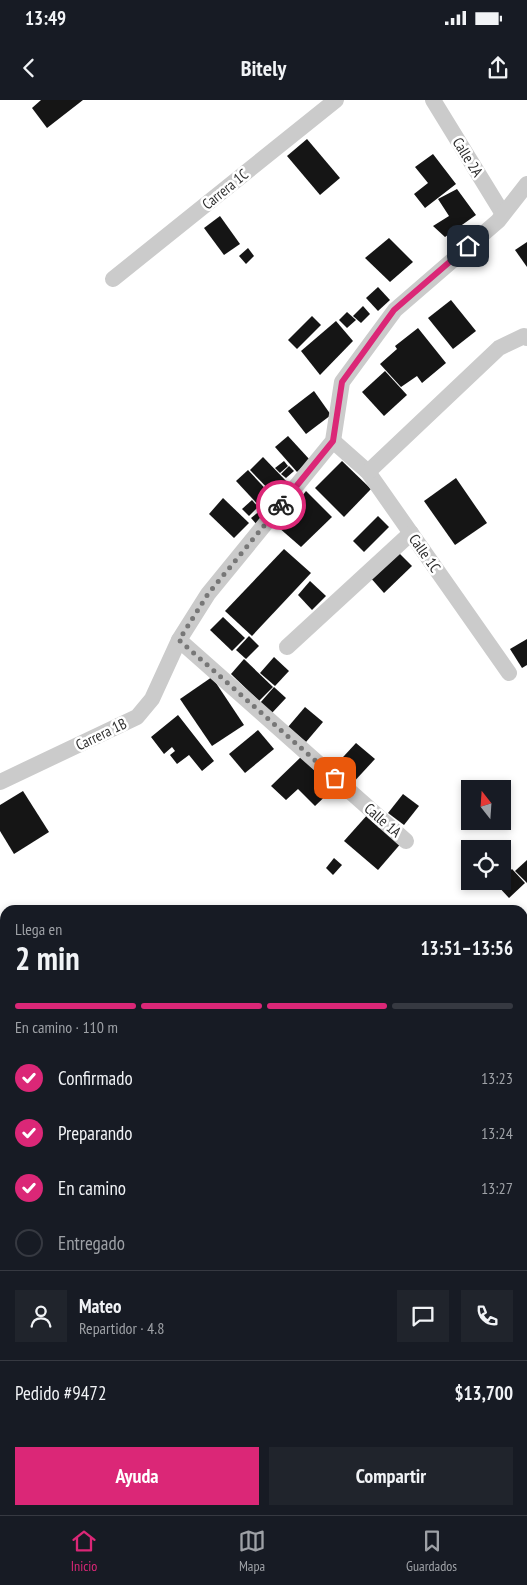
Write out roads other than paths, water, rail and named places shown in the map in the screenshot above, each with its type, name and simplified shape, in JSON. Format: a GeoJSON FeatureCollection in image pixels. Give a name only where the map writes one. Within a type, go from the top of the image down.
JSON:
{"type":"FeatureCollection","features":[{"type":"Feature","properties":{"kind":"street","name":"Carrera 1C"},"geometry":{"type":"LineString","coordinates":[[113,279],[336,100]]}},
{"type":"Feature","properties":{"kind":"street","name":"Calle 2A"},"geometry":{"type":"LineString","coordinates":[[433,100],[503,214]]}},
{"type":"Feature","properties":{"kind":"street"},"geometry":{"type":"LineString","coordinates":[[333,441],[342,382],[394,310],[498,221],[527,184]]}},
{"type":"Feature","properties":{"kind":"street"},"geometry":{"type":"LineString","coordinates":[[368,472],[499,348],[525,337]]}},
{"type":"Feature","properties":{"kind":"street","name":"Calle 1C"},"geometry":{"type":"LineString","coordinates":[[333,441],[368,472],[509,673]]}},
{"type":"Feature","properties":{"kind":"street","name":"Carrera 1B"},"geometry":{"type":"LineString","coordinates":[[0,782],[137,716],[152,699],[179,640],[208,594],[333,441]]}},
{"type":"Feature","properties":{"kind":"street"},"geometry":{"type":"LineString","coordinates":[[287,647],[411,533]]}},
{"type":"Feature","properties":{"kind":"street","name":"Calle 1A"},"geometry":{"type":"LineString","coordinates":[[179,640],[406,841]]}}]}
